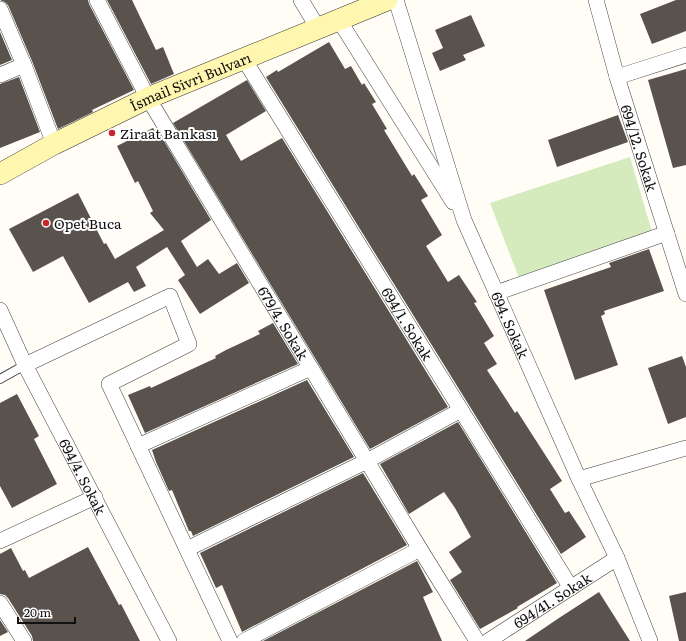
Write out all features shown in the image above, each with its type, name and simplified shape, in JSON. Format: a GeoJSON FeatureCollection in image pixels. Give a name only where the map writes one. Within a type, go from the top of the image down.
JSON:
{"type":"FeatureCollection","features":[{"type":"Feature","properties":{"kind":"main road","name":"İsmail Sivri Bulvarı"},"geometry":{"type":"LineString","coordinates":[[0,174],[54,144],[148,98],[387,0]]}},
{"type":"Feature","properties":{"kind":"street","name":"679/4. Sokak"},"geometry":{"type":"LineString","coordinates":[[97,0],[148,98],[477,641]]}},
{"type":"Feature","properties":{"kind":"street"},"geometry":{"type":"LineString","coordinates":[[301,0],[318,28]]}},
{"type":"Feature","properties":{"kind":"street","name":"694. Sokak"},"geometry":{"type":"LineString","coordinates":[[396,0],[464,220],[579,479],[617,558],[650,641]]}},
{"type":"Feature","properties":{"kind":"street","name":"694/12. Sokak"},"geometry":{"type":"LineString","coordinates":[[596,0],[617,77],[686,294]]}},
{"type":"Feature","properties":{"kind":"street"},"geometry":{"type":"LineString","coordinates":[[0,9],[24,65],[54,144]]}},
{"type":"Feature","properties":{"kind":"street"},"geometry":{"type":"LineString","coordinates":[[339,20],[464,220]]}},
{"type":"Feature","properties":{"kind":"street"},"geometry":{"type":"LineString","coordinates":[[617,77],[686,55]]}},
{"type":"Feature","properties":{"kind":"street","name":"694/1. Sokak"},"geometry":{"type":"LineString","coordinates":[[244,59],[571,588]]}},
{"type":"Feature","properties":{"kind":"street"},"geometry":{"type":"LineString","coordinates":[[0,75],[24,65]]}},
{"type":"Feature","properties":{"kind":"street"},"geometry":{"type":"LineString","coordinates":[[496,293],[667,233]]}},
{"type":"Feature","properties":{"kind":"street"},"geometry":{"type":"LineString","coordinates":[[25,365],[170,296],[189,344],[109,384],[230,641]]}},
{"type":"Feature","properties":{"kind":"street","name":"694/4. Sokak"},"geometry":{"type":"LineString","coordinates":[[0,310],[25,365],[169,641]]}},
{"type":"Feature","properties":{"kind":"street"},"geometry":{"type":"LineString","coordinates":[[138,446],[311,368]]}},
{"type":"Feature","properties":{"kind":"street"},"geometry":{"type":"LineString","coordinates":[[187,549],[367,461],[461,410]]}},
{"type":"Feature","properties":{"kind":"street"},"geometry":{"type":"LineString","coordinates":[[579,479],[686,448]]}},
{"type":"Feature","properties":{"kind":"street"},"geometry":{"type":"LineString","coordinates":[[0,541],[95,497]]}},
{"type":"Feature","properties":{"kind":"street"},"geometry":{"type":"LineString","coordinates":[[244,641],[420,549]]}},
{"type":"Feature","properties":{"kind":"street","name":"694/41. Sokak"},"geometry":{"type":"LineString","coordinates":[[488,641],[617,558]]}},
{"type":"Feature","properties":{"kind":"street"},"geometry":{"type":"LineString","coordinates":[[0,603],[24,641]]}},
{"type":"Feature","properties":{"kind":"lane"},"geometry":{"type":"LineString","coordinates":[[0,379],[25,365]]}},
{"type":"Feature","properties":{"kind":"green space"},"geometry":{"type":"Polygon","coordinates":[[[630,157],[652,232],[519,278],[490,203],[630,157]]]}},
{"type":"Feature","properties":{"kind":"building"},"geometry":{"type":"Polygon","coordinates":[[[0,0],[88,0],[134,90],[92,110],[93,112],[58,129],[32,61],[8,5],[0,0]]]}},
{"type":"Feature","properties":{"kind":"building"},"geometry":{"type":"Polygon","coordinates":[[[107,0],[132,0],[156,50],[163,47],[174,74],[151,84],[107,0]]]}},
{"type":"Feature","properties":{"kind":"building"},"geometry":{"type":"Polygon","coordinates":[[[676,0],[686,0],[686,31],[652,44],[640,14],[676,0]]]}},
{"type":"Feature","properties":{"kind":"building"},"geometry":{"type":"Polygon","coordinates":[[[471,15],[485,46],[463,55],[466,60],[440,71],[432,53],[443,48],[435,30],[471,15]]]}},
{"type":"Feature","properties":{"kind":"building"},"geometry":{"type":"Polygon","coordinates":[[[0,32],[12,60],[0,65],[0,32]]]}},
{"type":"Feature","properties":{"kind":"building"},"geometry":{"type":"Polygon","coordinates":[[[329,42],[345,69],[351,66],[362,85],[364,83],[376,102],[372,104],[387,129],[384,130],[412,176],[414,174],[428,196],[421,200],[442,235],[426,246],[448,282],[459,275],[477,302],[474,303],[494,336],[484,343],[497,364],[487,370],[515,413],[517,411],[562,481],[550,489],[565,513],[569,511],[586,537],[561,554],[266,77],[277,70],[278,72],[329,42]]]}},
{"type":"Feature","properties":{"kind":"building"},"geometry":{"type":"Polygon","coordinates":[[[686,69],[686,165],[673,168],[648,80],[686,69]]]}},
{"type":"Feature","properties":{"kind":"building"},"geometry":{"type":"Polygon","coordinates":[[[19,77],[40,132],[0,148],[0,84],[19,77]]]}},
{"type":"Feature","properties":{"kind":"building"},"geometry":{"type":"Polygon","coordinates":[[[247,80],[266,111],[226,135],[241,161],[282,138],[448,407],[370,449],[173,123],[247,80]]]}},
{"type":"Feature","properties":{"kind":"building"},"geometry":{"type":"Polygon","coordinates":[[[618,115],[628,142],[557,167],[548,140],[618,115]]]}},
{"type":"Feature","properties":{"kind":"building"},"geometry":{"type":"Polygon","coordinates":[[[153,128],[156,133],[158,131],[211,220],[181,241],[197,267],[208,259],[219,274],[237,263],[249,283],[200,314],[178,280],[185,275],[167,247],[136,267],[146,286],[134,292],[128,282],[89,303],[63,256],[33,272],[9,229],[78,193],[104,244],[106,243],[115,259],[164,230],[150,213],[153,211],[138,181],[135,183],[117,146],[153,128]]]}},
{"type":"Feature","properties":{"kind":"building"},"geometry":{"type":"Polygon","coordinates":[[[649,249],[664,291],[604,311],[605,314],[601,316],[618,365],[575,380],[544,290],[611,267],[609,263],[649,249]]]}},
{"type":"Feature","properties":{"kind":"building"},"geometry":{"type":"Polygon","coordinates":[[[273,323],[298,364],[145,433],[128,395],[150,386],[151,388],[216,358],[215,356],[226,350],[260,334],[258,331],[273,323]]]}},
{"type":"Feature","properties":{"kind":"building"},"geometry":{"type":"Polygon","coordinates":[[[682,356],[686,367],[686,417],[668,424],[648,368],[682,356]]]}},
{"type":"Feature","properties":{"kind":"building"},"geometry":{"type":"Polygon","coordinates":[[[307,380],[354,457],[193,536],[191,531],[189,531],[172,490],[169,491],[152,450],[307,380]]]}},
{"type":"Feature","properties":{"kind":"building"},"geometry":{"type":"Polygon","coordinates":[[[17,394],[39,436],[34,439],[57,484],[12,508],[0,486],[0,403],[17,394]]]}},
{"type":"Feature","properties":{"kind":"building"},"geometry":{"type":"Polygon","coordinates":[[[458,422],[557,583],[517,607],[518,608],[480,629],[450,580],[462,572],[449,552],[471,537],[455,508],[444,492],[409,514],[380,464],[458,422]]]}},
{"type":"Feature","properties":{"kind":"building"},"geometry":{"type":"Polygon","coordinates":[[[363,473],[407,545],[242,632],[222,585],[216,588],[200,553],[363,473]]]}},
{"type":"Feature","properties":{"kind":"building"},"geometry":{"type":"Polygon","coordinates":[[[88,547],[119,605],[121,604],[140,641],[33,641],[32,636],[8,598],[5,595],[0,594],[0,554],[11,548],[23,571],[25,570],[29,578],[88,547]]]}},
{"type":"Feature","properties":{"kind":"building"},"geometry":{"type":"Polygon","coordinates":[[[417,561],[433,592],[423,597],[442,641],[263,641],[417,561]]]}},
{"type":"Feature","properties":{"kind":"building"},"geometry":{"type":"Polygon","coordinates":[[[599,592],[630,641],[525,641],[559,618],[599,592]]]}},
{"type":"Feature","properties":{"kind":"building"},"geometry":{"type":"Polygon","coordinates":[[[686,592],[686,641],[679,641],[669,596],[686,592]]]}},
{"type":"Feature","properties":{"kind":"building"},"geometry":{"type":"Polygon","coordinates":[[[0,620],[8,632],[0,636],[0,620]]]}},
{"type":"Feature","properties":{"kind":"place","name":"Ziraat Bankası"},"geometry":{"type":"Point","coordinates":[112,133]}},
{"type":"Feature","properties":{"kind":"place","name":"Opet Buca"},"geometry":{"type":"Point","coordinates":[46,223]}}]}
